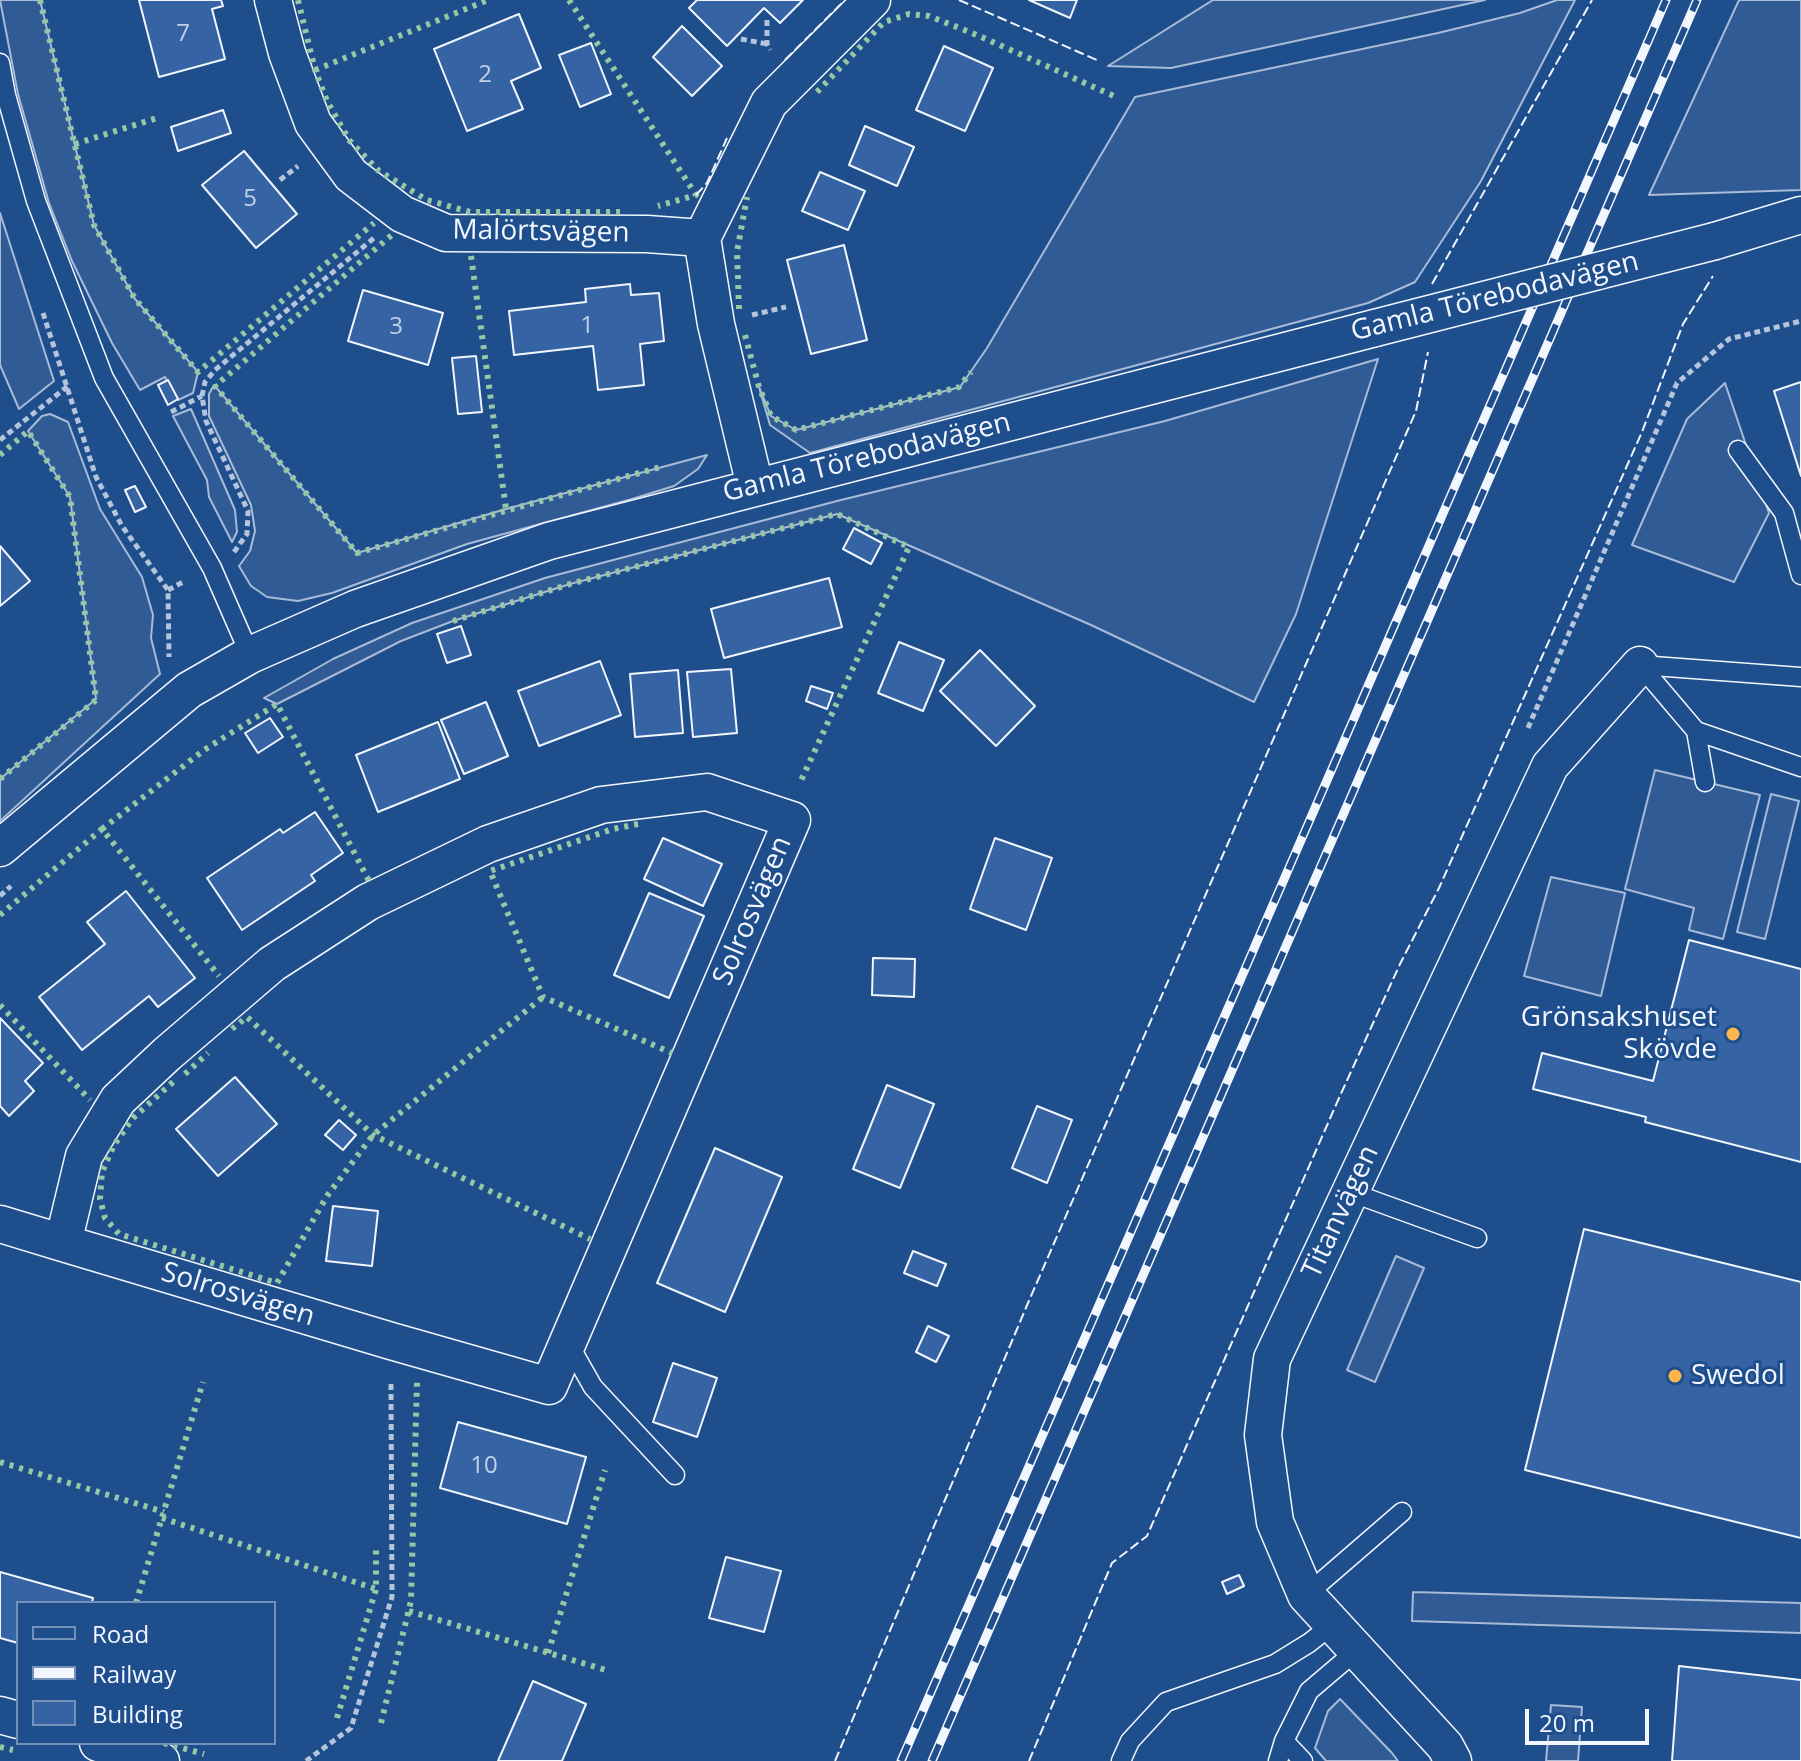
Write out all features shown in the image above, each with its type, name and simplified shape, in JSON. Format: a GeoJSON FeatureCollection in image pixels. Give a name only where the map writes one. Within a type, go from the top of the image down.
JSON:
{"type":"FeatureCollection","features":[{"type":"Feature","properties":{"kind":"street","name":"Malörtsvägen"},"geometry":{"type":"LineString","coordinates":[[273,0],[287,53],[313,123],[351,175],[402,214],[446,233],[647,234],[702,238]]}},
{"type":"Feature","properties":{"kind":"street"},"geometry":{"type":"LineString","coordinates":[[755,486],[716,324],[702,238],[769,103],[872,0]]}},
{"type":"Feature","properties":{"kind":"street","name":"Gamla Törebodavägen"},"geometry":{"type":"LineString","coordinates":[[0,848],[189,690],[250,655],[355,609],[549,541],[1715,241],[1801,215]]}},
{"type":"Feature","properties":{"kind":"street","name":"Titanvägen"},"geometry":{"type":"LineString","coordinates":[[1453,1761],[1445,1746],[1306,1595],[1275,1522],[1263,1435],[1272,1359],[1550,766],[1640,665]]}},
{"type":"Feature","properties":{"kind":"street","name":"Solrosvägen"},"geometry":{"type":"LineString","coordinates":[[0,1224],[63,1243],[391,1341],[549,1386],[792,820],[707,792],[601,805],[488,844],[368,902],[272,964],[118,1100],[84,1156],[63,1243]]}},
{"type":"Feature","properties":{"kind":"street"},"geometry":{"type":"LineString","coordinates":[[105,1745],[161,1761]]}},
{"type":"Feature","properties":{"kind":"lane"},"geometry":{"type":"LineString","coordinates":[[0,63],[36,201],[104,378],[212,568],[250,655]]}},
{"type":"Feature","properties":{"kind":"lane"},"geometry":{"type":"LineString","coordinates":[[1738,450],[1784,513],[1801,575]]}},
{"type":"Feature","properties":{"kind":"lane"},"geometry":{"type":"LineString","coordinates":[[1640,665],[1801,677]]}},
{"type":"Feature","properties":{"kind":"lane"},"geometry":{"type":"LineString","coordinates":[[1640,665],[1696,731],[1705,782]]}},
{"type":"Feature","properties":{"kind":"lane"},"geometry":{"type":"LineString","coordinates":[[1696,731],[1801,767]]}},
{"type":"Feature","properties":{"kind":"lane"},"geometry":{"type":"LineString","coordinates":[[1350,1192],[1477,1238]]}},
{"type":"Feature","properties":{"kind":"lane"},"geometry":{"type":"LineString","coordinates":[[568,1343],[593,1387],[675,1475]]}},
{"type":"Feature","properties":{"kind":"lane"},"geometry":{"type":"LineString","coordinates":[[1306,1595],[1402,1512]]}},
{"type":"Feature","properties":{"kind":"lane"},"geometry":{"type":"LineString","coordinates":[[1121,1761],[1130,1741],[1166,1702],[1275,1664],[1332,1625]]}},
{"type":"Feature","properties":{"kind":"lane"},"geometry":{"type":"LineString","coordinates":[[1278,1761],[1284,1741],[1309,1691],[1356,1651]]}},
{"type":"Feature","properties":{"kind":"lane"},"geometry":{"type":"LineString","coordinates":[[1284,1741],[1303,1761]]}},
{"type":"Feature","properties":{"kind":"path"},"geometry":{"type":"LineString","coordinates":[[741,39],[767,44]]}},
{"type":"Feature","properties":{"kind":"path"},"geometry":{"type":"LineString","coordinates":[[169,657],[168,590],[212,568],[239,549],[247,534],[248,511],[206,421],[202,396],[205,382],[215,370],[402,214]]}},
{"type":"Feature","properties":{"kind":"path"},"geometry":{"type":"LineString","coordinates":[[0,440],[68,385]]}},
{"type":"Feature","properties":{"kind":"path"},"geometry":{"type":"LineString","coordinates":[[171,412],[202,396]]}},
{"type":"Feature","properties":{"kind":"path"},"geometry":{"type":"LineString","coordinates":[[0,896],[22,877]]}},
{"type":"Feature","properties":{"kind":"path"},"geometry":{"type":"LineString","coordinates":[[306,1761],[351,1728],[392,1597],[391,1341]]}},
{"type":"Feature","properties":{"kind":"shaded area"},"geometry":{"type":"Polygon","coordinates":[[[0,0],[40,0],[94,225],[135,299],[198,372],[193,393],[178,400],[165,377],[140,390],[112,343],[72,261],[49,203],[18,94],[0,0]]]}},
{"type":"Feature","properties":{"kind":"shaded area"},"geometry":{"type":"Polygon","coordinates":[[[1213,0],[1485,0],[1171,68],[1108,66],[1213,0]]]}},
{"type":"Feature","properties":{"kind":"shaded area"},"geometry":{"type":"Polygon","coordinates":[[[1557,0],[1575,0],[1481,181],[1415,282],[1368,303],[810,453],[770,425],[759,387],[771,416],[796,430],[960,387],[987,348],[1135,97],[1438,33],[1520,13],[1557,0]]]}},
{"type":"Feature","properties":{"kind":"shaded area"},"geometry":{"type":"Polygon","coordinates":[[[1739,0],[1801,0],[1801,190],[1649,195],[1739,0]]]}},
{"type":"Feature","properties":{"kind":"shaded area"},"geometry":{"type":"Polygon","coordinates":[[[0,213],[54,381],[19,409],[0,365],[0,213]]]}},
{"type":"Feature","properties":{"kind":"shaded area"},"geometry":{"type":"Polygon","coordinates":[[[1378,359],[1296,614],[1254,702],[1091,625],[837,514],[570,584],[453,621],[401,641],[277,704],[264,698],[333,659],[412,623],[545,578],[837,501],[1165,421],[1378,359]]]}},
{"type":"Feature","properties":{"kind":"shaded area"},"geometry":{"type":"Polygon","coordinates":[[[1725,383],[1769,513],[1734,582],[1632,545],[1687,419],[1725,383]]]}},
{"type":"Feature","properties":{"kind":"shaded area"},"geometry":{"type":"Polygon","coordinates":[[[214,385],[357,553],[707,455],[698,469],[674,486],[467,544],[332,593],[298,601],[267,597],[251,586],[239,566],[250,551],[255,531],[251,505],[209,416],[209,394],[214,385]]]}},
{"type":"Feature","properties":{"kind":"shaded area"},"geometry":{"type":"Polygon","coordinates":[[[191,409],[235,510],[237,532],[232,542],[209,497],[207,480],[173,416],[191,409]]]}},
{"type":"Feature","properties":{"kind":"shaded area"},"geometry":{"type":"Polygon","coordinates":[[[50,414],[68,422],[100,509],[142,577],[153,615],[151,638],[160,674],[0,821],[0,779],[96,699],[70,497],[28,431],[42,416],[50,414]]]}},
{"type":"Feature","properties":{"kind":"shaded area"},"geometry":{"type":"Polygon","coordinates":[[[1655,770],[1760,795],[1723,939],[1689,930],[1694,908],[1625,889],[1655,770]]]}},
{"type":"Feature","properties":{"kind":"shaded area"},"geometry":{"type":"Polygon","coordinates":[[[1771,794],[1799,801],[1765,939],[1737,932],[1771,794]]]}},
{"type":"Feature","properties":{"kind":"shaded area"},"geometry":{"type":"Polygon","coordinates":[[[1551,877],[1625,893],[1601,996],[1524,976],[1551,877]]]}},
{"type":"Feature","properties":{"kind":"shaded area"},"geometry":{"type":"Polygon","coordinates":[[[1396,1256],[1424,1268],[1375,1382],[1347,1370],[1396,1256]]]}},
{"type":"Feature","properties":{"kind":"shaded area"},"geometry":{"type":"Polygon","coordinates":[[[1413,1592],[1801,1603],[1801,1633],[1412,1621],[1413,1592]]]}},
{"type":"Feature","properties":{"kind":"shaded area"},"geometry":{"type":"Polygon","coordinates":[[[1340,1699],[1398,1761],[1326,1761],[1315,1748],[1328,1711],[1340,1699]]]}},
{"type":"Feature","properties":{"kind":"shaded area"},"geometry":{"type":"Polygon","coordinates":[[[1551,1705],[1582,1707],[1578,1761],[1546,1761],[1551,1705]]]}},
{"type":"Feature","properties":{"kind":"building"},"geometry":{"type":"Polygon","coordinates":[[[139,0],[221,0],[223,6],[212,9],[225,59],[159,77],[139,0]]]}},
{"type":"Feature","properties":{"kind":"building"},"geometry":{"type":"Polygon","coordinates":[[[697,0],[803,0],[780,23],[764,8],[727,46],[689,8],[697,0]]]}},
{"type":"Feature","properties":{"kind":"building"},"geometry":{"type":"Polygon","coordinates":[[[1029,0],[1077,0],[1070,18],[1029,0]]]}},
{"type":"Feature","properties":{"kind":"building"},"geometry":{"type":"Polygon","coordinates":[[[519,14],[541,68],[511,81],[523,109],[467,131],[434,49],[519,14]]]}},
{"type":"Feature","properties":{"kind":"building"},"geometry":{"type":"Polygon","coordinates":[[[682,26],[722,66],[692,96],[653,57],[682,26]]]}},
{"type":"Feature","properties":{"kind":"building"},"geometry":{"type":"Polygon","coordinates":[[[591,43],[611,94],[580,107],[559,55],[591,43]]]}},
{"type":"Feature","properties":{"kind":"building"},"geometry":{"type":"Polygon","coordinates":[[[944,46],[993,68],[965,131],[916,110],[944,46]]]}},
{"type":"Feature","properties":{"kind":"building"},"geometry":{"type":"Polygon","coordinates":[[[223,110],[231,133],[178,151],[171,127],[223,110]]]}},
{"type":"Feature","properties":{"kind":"building"},"geometry":{"type":"Polygon","coordinates":[[[865,126],[914,147],[897,186],[849,165],[865,126]]]}},
{"type":"Feature","properties":{"kind":"building"},"geometry":{"type":"Polygon","coordinates":[[[244,151],[297,214],[256,248],[202,185],[244,151]]]}},
{"type":"Feature","properties":{"kind":"building"},"geometry":{"type":"Polygon","coordinates":[[[820,172],[865,191],[848,230],[802,211],[820,172]]]}},
{"type":"Feature","properties":{"kind":"building"},"geometry":{"type":"Polygon","coordinates":[[[844,245],[867,340],[811,354],[787,260],[844,245]]]}},
{"type":"Feature","properties":{"kind":"building"},"geometry":{"type":"Polygon","coordinates":[[[630,284],[631,295],[659,293],[664,341],[640,344],[644,385],[598,390],[593,346],[514,355],[509,311],[586,302],[585,289],[630,284]]]}},
{"type":"Feature","properties":{"kind":"building"},"geometry":{"type":"Polygon","coordinates":[[[363,290],[443,313],[428,365],[348,341],[363,290]]]}},
{"type":"Feature","properties":{"kind":"building"},"geometry":{"type":"Polygon","coordinates":[[[476,356],[482,412],[458,414],[452,358],[476,356]]]}},
{"type":"Feature","properties":{"kind":"building"},"geometry":{"type":"Polygon","coordinates":[[[168,380],[178,399],[168,405],[158,385],[168,380]]]}},
{"type":"Feature","properties":{"kind":"building"},"geometry":{"type":"Polygon","coordinates":[[[1801,382],[1801,476],[1774,391],[1801,382]]]}},
{"type":"Feature","properties":{"kind":"building"},"geometry":{"type":"Polygon","coordinates":[[[135,486],[146,507],[135,512],[125,490],[135,486]]]}},
{"type":"Feature","properties":{"kind":"building"},"geometry":{"type":"Polygon","coordinates":[[[854,528],[882,543],[871,564],[843,549],[854,528]]]}},
{"type":"Feature","properties":{"kind":"building"},"geometry":{"type":"Polygon","coordinates":[[[0,546],[30,581],[0,606],[0,546]]]}},
{"type":"Feature","properties":{"kind":"building"},"geometry":{"type":"Polygon","coordinates":[[[829,578],[842,627],[724,658],[711,609],[829,578]]]}},
{"type":"Feature","properties":{"kind":"building"},"geometry":{"type":"Polygon","coordinates":[[[461,626],[471,655],[447,663],[437,634],[461,626]]]}},
{"type":"Feature","properties":{"kind":"building"},"geometry":{"type":"Polygon","coordinates":[[[899,642],[944,660],[923,711],[878,693],[899,642]]]}},
{"type":"Feature","properties":{"kind":"building"},"geometry":{"type":"Polygon","coordinates":[[[980,650],[1035,706],[996,746],[940,691],[980,650]]]}},
{"type":"Feature","properties":{"kind":"building"},"geometry":{"type":"Polygon","coordinates":[[[600,661],[621,715],[539,746],[518,691],[600,661]]]}},
{"type":"Feature","properties":{"kind":"building"},"geometry":{"type":"Polygon","coordinates":[[[731,669],[737,733],[693,737],[687,672],[731,669]]]}},
{"type":"Feature","properties":{"kind":"building"},"geometry":{"type":"Polygon","coordinates":[[[678,670],[683,733],[635,737],[630,674],[678,670]]]}},
{"type":"Feature","properties":{"kind":"building"},"geometry":{"type":"Polygon","coordinates":[[[811,686],[833,693],[827,709],[806,701],[811,686]]]}},
{"type":"Feature","properties":{"kind":"building"},"geometry":{"type":"Polygon","coordinates":[[[486,702],[508,756],[464,774],[441,720],[486,702]]]}},
{"type":"Feature","properties":{"kind":"building"},"geometry":{"type":"Polygon","coordinates":[[[270,718],[283,737],[258,753],[245,733],[270,718]]]}},
{"type":"Feature","properties":{"kind":"building"},"geometry":{"type":"Polygon","coordinates":[[[438,722],[460,779],[378,812],[356,755],[438,722]]]}},
{"type":"Feature","properties":{"kind":"building"},"geometry":{"type":"Polygon","coordinates":[[[315,812],[343,853],[311,875],[315,881],[242,930],[207,878],[280,829],[283,833],[315,812]]]}},
{"type":"Feature","properties":{"kind":"building"},"geometry":{"type":"Polygon","coordinates":[[[663,838],[722,864],[703,906],[644,879],[663,838]]]}},
{"type":"Feature","properties":{"kind":"building"},"geometry":{"type":"Polygon","coordinates":[[[995,838],[1052,858],[1026,930],[970,909],[995,838]]]}},
{"type":"Feature","properties":{"kind":"building"},"geometry":{"type":"Polygon","coordinates":[[[126,891],[195,978],[158,1007],[149,996],[82,1050],[39,997],[105,944],[87,922],[126,891]]]}},
{"type":"Feature","properties":{"kind":"building"},"geometry":{"type":"Polygon","coordinates":[[[649,893],[704,916],[669,998],[614,975],[649,893]]]}},
{"type":"Feature","properties":{"kind":"building","name":"Grönsakshuset Skövde"},"geometry":{"type":"Polygon","coordinates":[[[1689,940],[1801,969],[1801,1162],[1645,1122],[1646,1117],[1533,1089],[1542,1053],[1653,1081],[1689,940]]]}},
{"type":"Feature","properties":{"kind":"building"},"geometry":{"type":"Polygon","coordinates":[[[873,958],[915,959],[914,997],[872,995],[873,958]]]}},
{"type":"Feature","properties":{"kind":"building"},"geometry":{"type":"Polygon","coordinates":[[[0,1018],[43,1063],[25,1081],[34,1091],[9,1116],[0,1106],[0,1018]]]}},
{"type":"Feature","properties":{"kind":"building"},"geometry":{"type":"Polygon","coordinates":[[[235,1077],[277,1124],[218,1176],[176,1129],[235,1077]]]}},
{"type":"Feature","properties":{"kind":"building"},"geometry":{"type":"Polygon","coordinates":[[[887,1085],[934,1104],[900,1188],[853,1169],[887,1085]]]}},
{"type":"Feature","properties":{"kind":"building"},"geometry":{"type":"Polygon","coordinates":[[[1037,1106],[1072,1120],[1047,1183],[1012,1168],[1037,1106]]]}},
{"type":"Feature","properties":{"kind":"building"},"geometry":{"type":"Polygon","coordinates":[[[339,1120],[356,1135],[343,1150],[325,1135],[339,1120]]]}},
{"type":"Feature","properties":{"kind":"building"},"geometry":{"type":"Polygon","coordinates":[[[715,1148],[782,1177],[725,1312],[657,1283],[715,1148]]]}},
{"type":"Feature","properties":{"kind":"building"},"geometry":{"type":"Polygon","coordinates":[[[333,1206],[378,1211],[372,1266],[326,1261],[333,1206]]]}},
{"type":"Feature","properties":{"kind":"building","name":"Swedol"},"geometry":{"type":"Polygon","coordinates":[[[1584,1229],[1801,1282],[1801,1538],[1525,1470],[1584,1229]]]}},
{"type":"Feature","properties":{"kind":"building"},"geometry":{"type":"Polygon","coordinates":[[[913,1251],[946,1264],[937,1286],[904,1273],[913,1251]]]}},
{"type":"Feature","properties":{"kind":"building"},"geometry":{"type":"Polygon","coordinates":[[[928,1326],[949,1336],[936,1362],[916,1352],[928,1326]]]}},
{"type":"Feature","properties":{"kind":"building"},"geometry":{"type":"Polygon","coordinates":[[[673,1363],[717,1378],[697,1437],[653,1422],[673,1363]]]}},
{"type":"Feature","properties":{"kind":"building"},"geometry":{"type":"Polygon","coordinates":[[[458,1422],[586,1457],[567,1524],[440,1488],[458,1422]]]}},
{"type":"Feature","properties":{"kind":"building"},"geometry":{"type":"Polygon","coordinates":[[[726,1557],[781,1571],[764,1632],[709,1618],[726,1557]]]}},
{"type":"Feature","properties":{"kind":"building"},"geometry":{"type":"Polygon","coordinates":[[[0,1572],[93,1598],[92,1601],[16,1601],[16,1642],[0,1638],[0,1572]]]}},
{"type":"Feature","properties":{"kind":"building"},"geometry":{"type":"Polygon","coordinates":[[[1239,1575],[1244,1586],[1227,1594],[1222,1582],[1239,1575]]]}},
{"type":"Feature","properties":{"kind":"building"},"geometry":{"type":"Polygon","coordinates":[[[1679,1666],[1801,1680],[1801,1761],[1672,1761],[1679,1666]]]}},
{"type":"Feature","properties":{"kind":"building"},"geometry":{"type":"Polygon","coordinates":[[[533,1681],[586,1704],[562,1761],[498,1761],[533,1681]]]}},
{"type":"Feature","properties":{"kind":"railway"},"geometry":{"type":"LineString","coordinates":[[901,1761],[1666,0]]}},
{"type":"Feature","properties":{"kind":"railway"},"geometry":{"type":"LineString","coordinates":[[932,1761],[1697,0]]}},
{"type":"Feature","properties":{"kind":"hedge"},"geometry":{"type":"LineString","coordinates":[[40,0],[94,225],[135,299],[198,372],[374,223]]}},
{"type":"Feature","properties":{"kind":"hedge"},"geometry":{"type":"LineString","coordinates":[[298,0],[315,70],[327,101],[349,140],[379,171],[427,200],[470,212],[625,212]]}},
{"type":"Feature","properties":{"kind":"hedge"},"geometry":{"type":"LineString","coordinates":[[315,70],[488,0]]}},
{"type":"Feature","properties":{"kind":"hedge"},"geometry":{"type":"LineString","coordinates":[[569,0],[696,195],[658,206]]}},
{"type":"Feature","properties":{"kind":"hedge"},"geometry":{"type":"LineString","coordinates":[[817,92],[884,22],[909,14],[929,16],[977,35],[1114,96]]}},
{"type":"Feature","properties":{"kind":"hedge"},"geometry":{"type":"LineString","coordinates":[[75,144],[157,118]]}},
{"type":"Feature","properties":{"kind":"hedge"},"geometry":{"type":"LineString","coordinates":[[739,309],[737,252],[747,197]]}},
{"type":"Feature","properties":{"kind":"hedge"},"geometry":{"type":"LineString","coordinates":[[221,381],[393,234]]}},
{"type":"Feature","properties":{"kind":"hedge"},"geometry":{"type":"LineString","coordinates":[[471,256],[506,509]]}},
{"type":"Feature","properties":{"kind":"hedge"},"geometry":{"type":"LineString","coordinates":[[745,335],[759,387],[771,416],[796,430],[959,387],[971,372]]}},
{"type":"Feature","properties":{"kind":"hedge"},"geometry":{"type":"LineString","coordinates":[[214,385],[357,553],[664,466]]}},
{"type":"Feature","properties":{"kind":"hedge"},"geometry":{"type":"LineString","coordinates":[[0,455],[28,431],[70,497],[96,700],[0,779]]}},
{"type":"Feature","properties":{"kind":"hedge"},"geometry":{"type":"LineString","coordinates":[[453,621],[570,584],[837,514],[909,547],[799,785]]}},
{"type":"Feature","properties":{"kind":"hedge"},"geometry":{"type":"LineString","coordinates":[[102,829],[204,750],[277,704],[369,881]]}},
{"type":"Feature","properties":{"kind":"hedge"},"geometry":{"type":"LineString","coordinates":[[638,824],[613,829],[490,871],[543,997],[672,1053]]}},
{"type":"Feature","properties":{"kind":"hedge"},"geometry":{"type":"LineString","coordinates":[[0,915],[102,829],[219,976]]}},
{"type":"Feature","properties":{"kind":"hedge"},"geometry":{"type":"LineString","coordinates":[[173,1082],[133,1118],[114,1145],[102,1172],[100,1199],[105,1218],[119,1234],[277,1283],[327,1196],[373,1135],[543,997]]}},
{"type":"Feature","properties":{"kind":"hedge"},"geometry":{"type":"LineString","coordinates":[[0,1005],[90,1100]]}},
{"type":"Feature","properties":{"kind":"hedge"},"geometry":{"type":"LineString","coordinates":[[232,1029],[247,1017],[373,1135],[590,1239]]}},
{"type":"Feature","properties":{"kind":"hedge"},"geometry":{"type":"LineString","coordinates":[[185,1074],[208,1053]]}},
{"type":"Feature","properties":{"kind":"hedge"},"geometry":{"type":"LineString","coordinates":[[381,1723],[411,1601],[417,1381]]}},
{"type":"Feature","properties":{"kind":"hedge"},"geometry":{"type":"LineString","coordinates":[[137,1601],[203,1382]]}},
{"type":"Feature","properties":{"kind":"hedge"},"geometry":{"type":"LineString","coordinates":[[0,1462],[164,1512]]}},
{"type":"Feature","properties":{"kind":"hedge"},"geometry":{"type":"LineString","coordinates":[[548,1653],[605,1470]]}},
{"type":"Feature","properties":{"kind":"hedge"},"geometry":{"type":"LineString","coordinates":[[162,1518],[376,1589],[376,1548]]}},
{"type":"Feature","properties":{"kind":"hedge"},"geometry":{"type":"LineString","coordinates":[[337,1718],[376,1589]]}},
{"type":"Feature","properties":{"kind":"hedge"},"geometry":{"type":"LineString","coordinates":[[409,1611],[609,1671]]}},
{"type":"Feature","properties":{"kind":"hedge"},"geometry":{"type":"LineString","coordinates":[[171,1745],[204,1754]]}},
{"type":"Feature","properties":{"kind":"hedge"},"geometry":{"type":"LineString","coordinates":[[0,1747],[13,1750]]}},
{"type":"Feature","properties":{"kind":"fence"},"geometry":{"type":"LineString","coordinates":[[785,60],[845,0]]}},
{"type":"Feature","properties":{"kind":"fence"},"geometry":{"type":"LineString","coordinates":[[959,0],[1097,60]]}},
{"type":"Feature","properties":{"kind":"fence"},"geometry":{"type":"LineString","coordinates":[[1432,284],[1592,0]]}},
{"type":"Feature","properties":{"kind":"fence"},"geometry":{"type":"LineString","coordinates":[[696,195],[707,183],[727,138]]}},
{"type":"Feature","properties":{"kind":"fence"},"geometry":{"type":"LineString","coordinates":[[1029,1761],[1112,1563],[1147,1536],[1339,1098],[1400,964],[1439,888],[1642,432],[1683,324],[1713,276]]}},
{"type":"Feature","properties":{"kind":"fence"},"geometry":{"type":"LineString","coordinates":[[835,1761],[1028,1303],[1416,411],[1428,352]]}},
{"type":"Feature","properties":{"kind":"place","name":"Grönsakshuset Skövde"},"geometry":{"type":"Point","coordinates":[1733,1034]}},
{"type":"Feature","properties":{"kind":"place","name":"Swedol"},"geometry":{"type":"Point","coordinates":[1675,1376]}}]}
